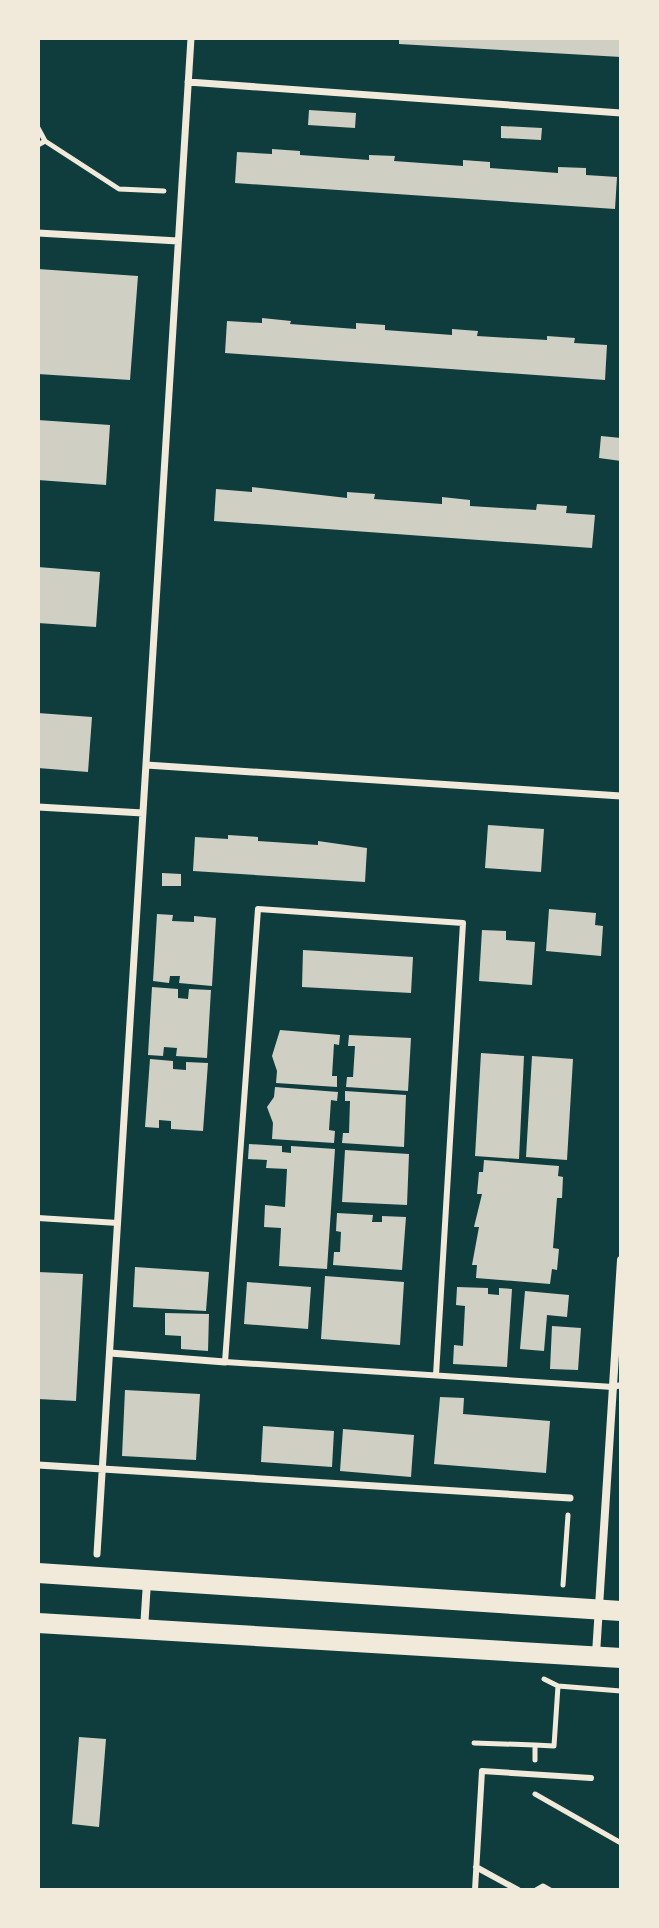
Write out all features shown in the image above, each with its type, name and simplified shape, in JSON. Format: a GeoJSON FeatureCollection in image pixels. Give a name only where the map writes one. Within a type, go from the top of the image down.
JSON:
{"type":"FeatureCollection","features":[{"type":"Feature","properties":{"kind":"main road"},"geometry":{"type":"LineString","coordinates":[[38,1573],[621,1611]]}},
{"type":"Feature","properties":{"kind":"main road"},"geometry":{"type":"LineString","coordinates":[[38,1623],[621,1658]]}},
{"type":"Feature","properties":{"kind":"street"},"geometry":{"type":"LineString","coordinates":[[97,1554],[191,38]]}},
{"type":"Feature","properties":{"kind":"street"},"geometry":{"type":"LineString","coordinates":[[188,82],[621,113]]}},
{"type":"Feature","properties":{"kind":"street"},"geometry":{"type":"LineString","coordinates":[[38,233],[178,241]]}},
{"type":"Feature","properties":{"kind":"street"},"geometry":{"type":"LineString","coordinates":[[146,765],[621,796]]}},
{"type":"Feature","properties":{"kind":"street"},"geometry":{"type":"LineString","coordinates":[[38,807],[143,813]]}},
{"type":"Feature","properties":{"kind":"street"},"geometry":{"type":"LineString","coordinates":[[596,1656],[617,1386],[621,1260]]}},
{"type":"Feature","properties":{"kind":"street"},"geometry":{"type":"LineString","coordinates":[[110,1353],[225,1362]]}},
{"type":"Feature","properties":{"kind":"street"},"geometry":{"type":"LineString","coordinates":[[38,1465],[570,1498]]}},
{"type":"Feature","properties":{"kind":"street"},"geometry":{"type":"LineString","coordinates":[[144,1629],[147,1580]]}},
{"type":"Feature","properties":{"kind":"lane"},"geometry":{"type":"LineString","coordinates":[[436,1375],[463,923],[258,909],[225,1362],[436,1375],[617,1386]]}},
{"type":"Feature","properties":{"kind":"lane"},"geometry":{"type":"LineString","coordinates":[[38,1218],[118,1223]]}},
{"type":"Feature","properties":{"kind":"lane"},"geometry":{"type":"LineString","coordinates":[[475,1890],[482,1771],[591,1778]]}},
{"type":"Feature","properties":{"kind":"lane"},"geometry":{"type":"LineString","coordinates":[[476,1867],[518,1890]]}},
{"type":"Feature","properties":{"kind":"path"},"geometry":{"type":"LineString","coordinates":[[38,128],[45,141],[119,189],[181,191]]}},
{"type":"Feature","properties":{"kind":"path"},"geometry":{"type":"LineString","coordinates":[[38,145],[45,141]]}},
{"type":"Feature","properties":{"kind":"path"},"geometry":{"type":"LineString","coordinates":[[563,1586],[570,1498]]}},
{"type":"Feature","properties":{"kind":"path"},"geometry":{"type":"LineString","coordinates":[[538,1676],[558,1686],[621,1691]]}},
{"type":"Feature","properties":{"kind":"path"},"geometry":{"type":"LineString","coordinates":[[474,1743],[535,1745]]}},
{"type":"Feature","properties":{"kind":"path"},"geometry":{"type":"LineString","coordinates":[[536,1890],[543,1886],[550,1890]]}},
{"type":"Feature","properties":{"kind":"building"},"geometry":{"type":"Polygon","coordinates":[[[399,38],[621,38],[621,57],[399,44],[399,38]]]}},
{"type":"Feature","properties":{"kind":"building"},"geometry":{"type":"Polygon","coordinates":[[[309,110],[356,113],[355,128],[308,125],[309,110]]]}},
{"type":"Feature","properties":{"kind":"building"},"geometry":{"type":"Polygon","coordinates":[[[501,126],[542,128],[541,140],[501,138],[501,126]]]}},
{"type":"Feature","properties":{"kind":"building"},"geometry":{"type":"Polygon","coordinates":[[[272,149],[300,151],[300,155],[369,160],[369,155],[395,156],[394,161],[463,166],[463,160],[490,162],[490,168],[558,173],[558,167],[586,168],[586,175],[617,177],[615,209],[235,183],[237,152],[272,154],[272,149]]]}},
{"type":"Feature","properties":{"kind":"building"},"geometry":{"type":"Polygon","coordinates":[[[38,269],[138,276],[130,380],[38,374],[38,269]]]}},
{"type":"Feature","properties":{"kind":"building"},"geometry":{"type":"Polygon","coordinates":[[[262,318],[291,321],[290,324],[356,329],[356,323],[385,325],[385,330],[452,335],[452,329],[478,331],[477,336],[547,340],[547,336],[575,338],[574,343],[607,345],[605,380],[225,353],[227,321],[262,323],[262,318]]]}},
{"type":"Feature","properties":{"kind":"building"},"geometry":{"type":"Polygon","coordinates":[[[38,420],[110,425],[106,485],[38,480],[38,420]]]}},
{"type":"Feature","properties":{"kind":"building"},"geometry":{"type":"Polygon","coordinates":[[[601,436],[621,438],[621,461],[599,458],[601,436]]]}},
{"type":"Feature","properties":{"kind":"building"},"geometry":{"type":"Polygon","coordinates":[[[252,487],[347,498],[347,492],[375,494],[374,499],[442,504],[442,497],[470,500],[470,506],[536,510],[537,504],[567,506],[566,513],[595,515],[592,548],[214,521],[216,489],[252,492],[252,487]]]}},
{"type":"Feature","properties":{"kind":"building"},"geometry":{"type":"Polygon","coordinates":[[[38,567],[100,572],[96,627],[38,623],[38,567]]]}},
{"type":"Feature","properties":{"kind":"building"},"geometry":{"type":"Polygon","coordinates":[[[38,713],[92,717],[88,772],[38,768],[38,713]]]}},
{"type":"Feature","properties":{"kind":"building"},"geometry":{"type":"Polygon","coordinates":[[[488,825],[544,829],[541,872],[485,868],[488,825]]]}},
{"type":"Feature","properties":{"kind":"building"},"geometry":{"type":"Polygon","coordinates":[[[228,835],[258,837],[258,841],[318,845],[318,841],[367,848],[365,882],[193,871],[195,837],[228,839],[228,835]]]}},
{"type":"Feature","properties":{"kind":"building"},"geometry":{"type":"Polygon","coordinates":[[[162,873],[181,874],[181,886],[162,886],[162,873]]]}},
{"type":"Feature","properties":{"kind":"building"},"geometry":{"type":"Polygon","coordinates":[[[549,909],[596,913],[595,925],[603,926],[601,956],[546,951],[549,909]]]}},
{"type":"Feature","properties":{"kind":"building"},"geometry":{"type":"Polygon","coordinates":[[[157,914],[173,915],[172,921],[194,922],[194,916],[216,918],[212,986],[179,983],[180,976],[170,976],[169,983],[153,981],[157,914]]]}},
{"type":"Feature","properties":{"kind":"building"},"geometry":{"type":"Polygon","coordinates":[[[482,930],[506,931],[506,940],[535,942],[532,985],[479,981],[482,930]]]}},
{"type":"Feature","properties":{"kind":"building"},"geometry":{"type":"Polygon","coordinates":[[[303,950],[413,957],[411,993],[302,987],[303,950]]]}},
{"type":"Feature","properties":{"kind":"building"},"geometry":{"type":"Polygon","coordinates":[[[152,987],[178,989],[178,998],[188,999],[189,989],[211,990],[207,1058],[176,1056],[177,1048],[164,1047],[163,1056],[148,1055],[152,987]]]}},
{"type":"Feature","properties":{"kind":"building"},"geometry":{"type":"Polygon","coordinates":[[[280,1030],[340,1035],[339,1045],[334,1044],[332,1076],[337,1076],[337,1087],[276,1083],[277,1071],[272,1056],[280,1030]]]}},
{"type":"Feature","properties":{"kind":"building"},"geometry":{"type":"Polygon","coordinates":[[[349,1035],[411,1038],[408,1091],[346,1087],[347,1077],[353,1077],[355,1046],[348,1046],[349,1035]]]}},
{"type":"Feature","properties":{"kind":"building"},"geometry":{"type":"Polygon","coordinates":[[[481,1053],[524,1056],[519,1159],[475,1156],[481,1053]]]}},
{"type":"Feature","properties":{"kind":"building"},"geometry":{"type":"Polygon","coordinates":[[[532,1056],[573,1059],[567,1160],[526,1157],[532,1056]]]}},
{"type":"Feature","properties":{"kind":"building"},"geometry":{"type":"Polygon","coordinates":[[[150,1059],[173,1061],[173,1069],[186,1070],[186,1062],[208,1063],[203,1131],[171,1129],[171,1121],[159,1120],[159,1128],[145,1127],[150,1059]]]}},
{"type":"Feature","properties":{"kind":"building"},"geometry":{"type":"Polygon","coordinates":[[[275,1087],[338,1092],[337,1101],[331,1100],[329,1130],[335,1131],[334,1143],[272,1139],[273,1123],[267,1107],[274,1097],[275,1087]]]}},
{"type":"Feature","properties":{"kind":"building"},"geometry":{"type":"Polygon","coordinates":[[[345,1091],[406,1095],[404,1147],[342,1143],[343,1133],[349,1133],[350,1101],[345,1101],[345,1091]]]}},
{"type":"Feature","properties":{"kind":"building"},"geometry":{"type":"Polygon","coordinates":[[[249,1144],[282,1146],[282,1152],[291,1153],[291,1146],[335,1149],[327,1269],[279,1266],[281,1228],[264,1227],[265,1205],[285,1207],[287,1169],[266,1168],[267,1160],[248,1159],[249,1144]]]}},
{"type":"Feature","properties":{"kind":"building"},"geometry":{"type":"Polygon","coordinates":[[[345,1150],[409,1154],[407,1205],[342,1202],[345,1150]]]}},
{"type":"Feature","properties":{"kind":"building"},"geometry":{"type":"Polygon","coordinates":[[[484,1160],[559,1166],[558,1176],[563,1177],[562,1198],[557,1198],[553,1248],[559,1249],[557,1270],[552,1269],[550,1284],[476,1278],[477,1265],[472,1265],[479,1227],[474,1227],[482,1194],[477,1194],[479,1172],[483,1172],[484,1160]]]}},
{"type":"Feature","properties":{"kind":"building"},"geometry":{"type":"Polygon","coordinates":[[[337,1213],[373,1215],[372,1222],[382,1222],[382,1216],[406,1217],[402,1270],[333,1265],[334,1252],[340,1252],[341,1232],[336,1231],[337,1213]]]}},
{"type":"Feature","properties":{"kind":"building"},"geometry":{"type":"Polygon","coordinates":[[[135,1267],[209,1272],[206,1311],[133,1307],[135,1267]]]}},
{"type":"Feature","properties":{"kind":"building"},"geometry":{"type":"Polygon","coordinates":[[[38,1272],[83,1274],[76,1401],[38,1399],[38,1272]]]}},
{"type":"Feature","properties":{"kind":"building"},"geometry":{"type":"Polygon","coordinates":[[[325,1276],[404,1282],[400,1345],[321,1339],[325,1276]]]}},
{"type":"Feature","properties":{"kind":"building"},"geometry":{"type":"Polygon","coordinates":[[[247,1282],[311,1287],[308,1329],[244,1324],[247,1282]]]}},
{"type":"Feature","properties":{"kind":"building"},"geometry":{"type":"Polygon","coordinates":[[[457,1287],[488,1288],[488,1294],[499,1295],[499,1288],[512,1289],[507,1367],[453,1364],[454,1345],[463,1346],[465,1306],[456,1305],[457,1287]]]}},
{"type":"Feature","properties":{"kind":"building"},"geometry":{"type":"Polygon","coordinates":[[[525,1291],[569,1295],[567,1317],[547,1315],[544,1351],[520,1349],[525,1291]]]}},
{"type":"Feature","properties":{"kind":"building"},"geometry":{"type":"Polygon","coordinates":[[[165,1313],[209,1314],[208,1351],[181,1349],[181,1336],[165,1335],[165,1313]]]}},
{"type":"Feature","properties":{"kind":"building"},"geometry":{"type":"Polygon","coordinates":[[[552,1326],[581,1328],[578,1370],[550,1369],[552,1326]]]}},
{"type":"Feature","properties":{"kind":"building"},"geometry":{"type":"Polygon","coordinates":[[[125,1390],[200,1394],[196,1460],[122,1456],[125,1390]]]}},
{"type":"Feature","properties":{"kind":"building"},"geometry":{"type":"Polygon","coordinates":[[[440,1397],[464,1398],[463,1414],[550,1421],[546,1473],[434,1464],[440,1397]]]}},
{"type":"Feature","properties":{"kind":"building"},"geometry":{"type":"Polygon","coordinates":[[[263,1426],[334,1431],[332,1467],[261,1462],[263,1426]]]}},
{"type":"Feature","properties":{"kind":"building"},"geometry":{"type":"Polygon","coordinates":[[[343,1429],[414,1435],[411,1477],[340,1471],[343,1429]]]}},
{"type":"Feature","properties":{"kind":"building"},"geometry":{"type":"Polygon","coordinates":[[[79,1737],[106,1739],[99,1827],[72,1824],[79,1737]]]}}]}
